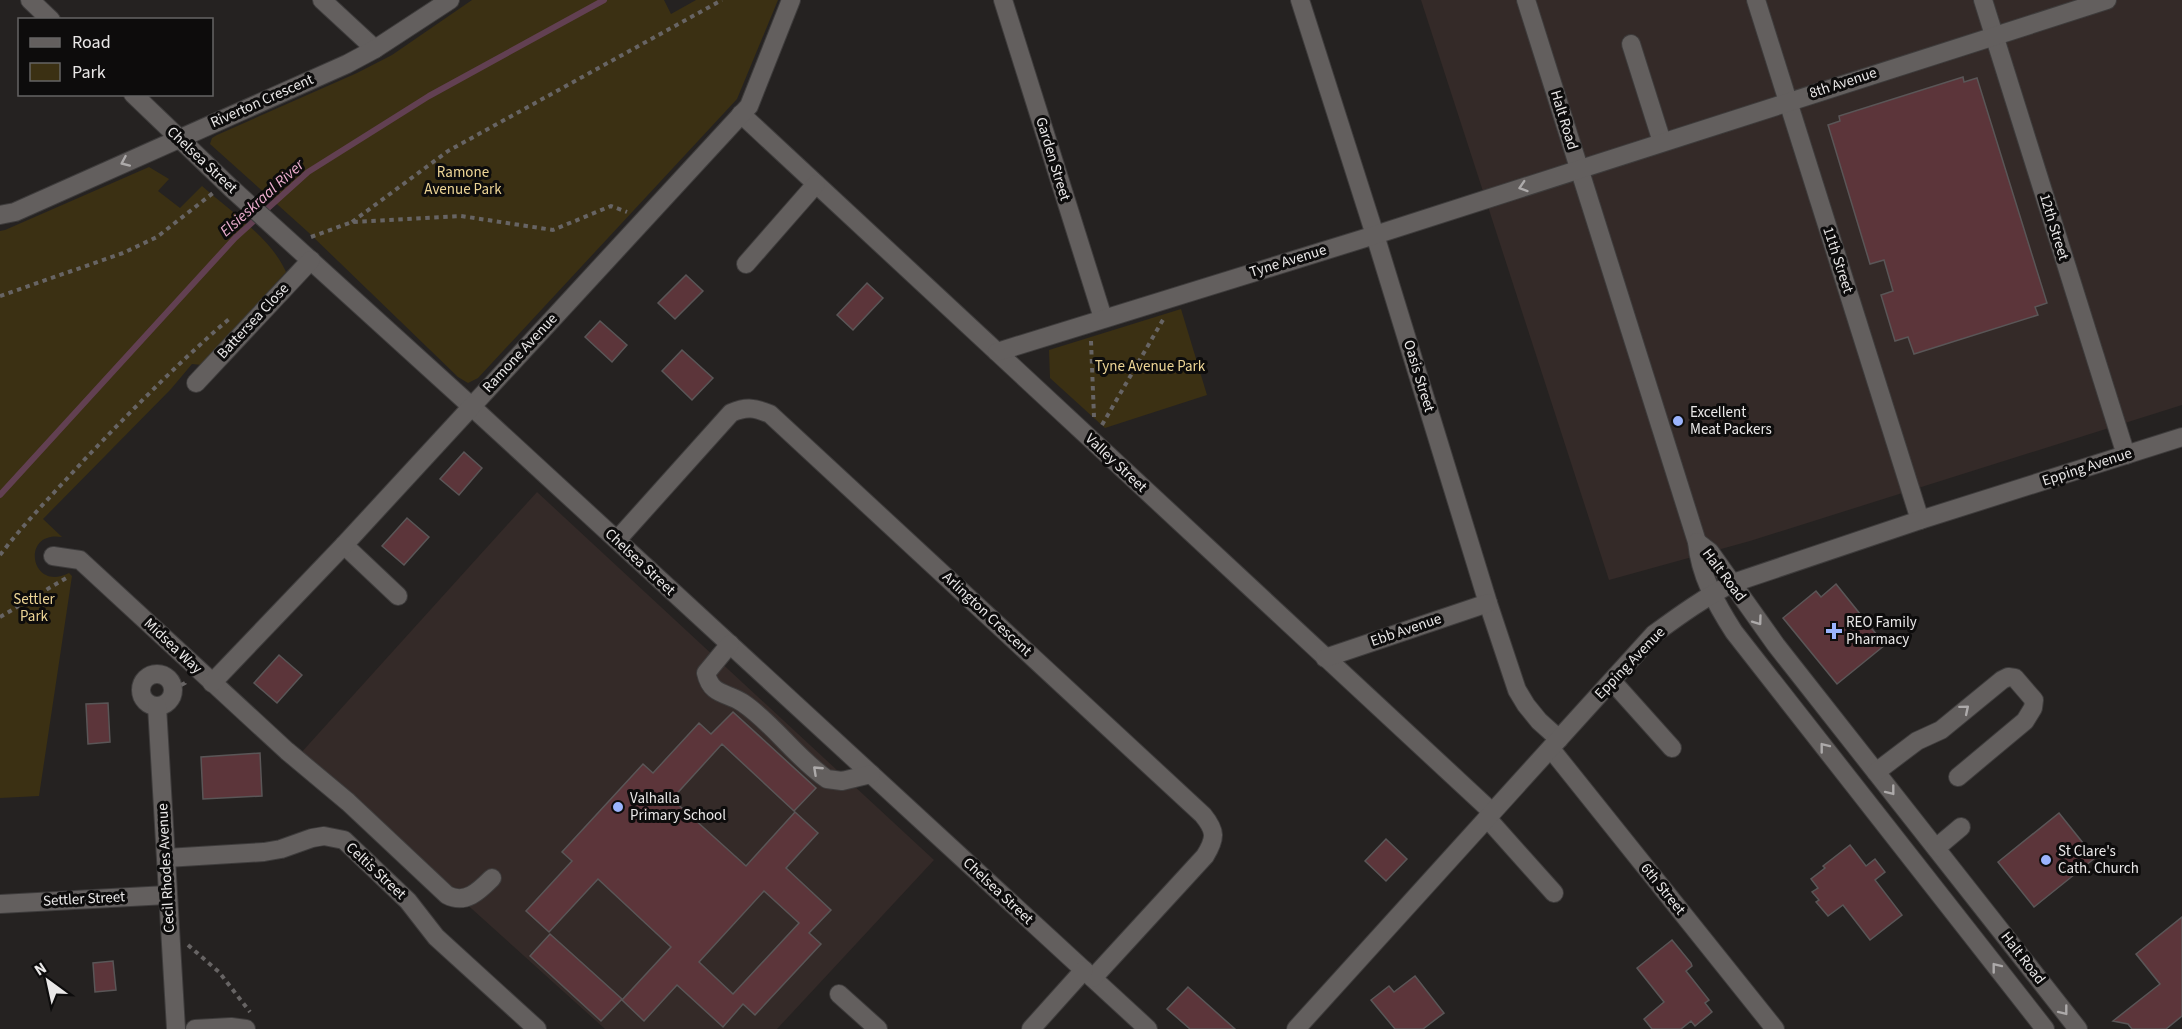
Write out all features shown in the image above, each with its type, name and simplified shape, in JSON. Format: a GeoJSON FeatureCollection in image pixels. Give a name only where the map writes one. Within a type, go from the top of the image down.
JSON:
{"type":"FeatureCollection","features":[{"type":"Feature","properties":{"kind":"street"},"geometry":{"type":"LineString","coordinates":[[30,0],[49,18]]}},
{"type":"Feature","properties":{"kind":"street"},"geometry":{"type":"LineString","coordinates":[[322,0],[375,49]]}},
{"type":"Feature","properties":{"kind":"street","name":"Riverton Crescent"},"geometry":{"type":"LineString","coordinates":[[0,215],[15,212],[346,64],[375,49],[450,0]]}},
{"type":"Feature","properties":{"kind":"street","name":"Ramone Avenue"},"geometry":{"type":"LineString","coordinates":[[212,683],[344,545],[749,106],[791,0]]}},
{"type":"Feature","properties":{"kind":"street","name":"Garden Street"},"geometry":{"type":"LineString","coordinates":[[1003,0],[1103,318]]}},
{"type":"Feature","properties":{"kind":"street","name":"Oasis Street"},"geometry":{"type":"LineString","coordinates":[[1300,0],[1488,603],[1518,690],[1526,705],[1555,744]]}},
{"type":"Feature","properties":{"kind":"street","name":"Halt Road"},"geometry":{"type":"LineString","coordinates":[[1526,0],[1697,542],[1699,562],[1712,594],[1734,632],[2045,1029]]}},
{"type":"Feature","properties":{"kind":"street","name":"11th Street"},"geometry":{"type":"LineString","coordinates":[[1756,0],[1920,520]]}},
{"type":"Feature","properties":{"kind":"street","name":"12th Street"},"geometry":{"type":"LineString","coordinates":[[1983,0],[2126,455]]}},
{"type":"Feature","properties":{"kind":"street","name":"8th Avenue"},"geometry":{"type":"LineString","coordinates":[[1579,169],[2107,0]]}},
{"type":"Feature","properties":{"kind":"street"},"geometry":{"type":"LineString","coordinates":[[1631,44],[1662,142]]}},
{"type":"Feature","properties":{"kind":"street","name":"Chelsea Street"},"geometry":{"type":"LineString","coordinates":[[134,96],[178,138],[222,190],[305,248],[471,406],[1148,1029]]}},
{"type":"Feature","properties":{"kind":"street","name":"Valley Street"},"geometry":{"type":"LineString","coordinates":[[741,114],[1489,815],[1554,893]]}},
{"type":"Feature","properties":{"kind":"street","name":"Tyne Avenue"},"geometry":{"type":"LineString","coordinates":[[997,352],[1579,169]]}},
{"type":"Feature","properties":{"kind":"street"},"geometry":{"type":"LineString","coordinates":[[747,264],[816,184]]}},
{"type":"Feature","properties":{"kind":"street","name":"Battersea Close"},"geometry":{"type":"LineString","coordinates":[[196,383],[305,248]]}},
{"type":"Feature","properties":{"kind":"street","name":"Arlington Crescent"},"geometry":{"type":"LineString","coordinates":[[617,540],[731,413],[744,407],[755,408],[770,414],[1203,815],[1214,834],[1213,843],[1205,856],[1030,1029]]}},
{"type":"Feature","properties":{"kind":"street","name":"Epping Avenue"},"geometry":{"type":"LineString","coordinates":[[1296,1029],[1654,634],[1712,594],[1733,583],[1920,520],[2182,437]]}},
{"type":"Feature","properties":{"kind":"street","name":"Halt Road"},"geometry":{"type":"LineString","coordinates":[[1697,542],[1710,552],[1769,636],[2079,1029]]}},
{"type":"Feature","properties":{"kind":"street"},"geometry":{"type":"LineString","coordinates":[[344,545],[398,596]]}},
{"type":"Feature","properties":{"kind":"street","name":"Midsea Way"},"geometry":{"type":"LineString","coordinates":[[53,556],[80,560],[212,683],[348,802],[450,897],[461,899],[468,897],[480,890],[492,878]]}},
{"type":"Feature","properties":{"kind":"street","name":"Ebb Avenue"},"geometry":{"type":"LineString","coordinates":[[1324,658],[1488,603]]}},
{"type":"Feature","properties":{"kind":"street"},"geometry":{"type":"LineString","coordinates":[[730,644],[706,673],[713,689],[745,704],[832,781],[871,774]]}},
{"type":"Feature","properties":{"kind":"street"},"geometry":{"type":"LineString","coordinates":[[162,674],[168,678],[173,689],[169,701],[157,706],[146,702],[142,697],[141,684],[150,675],[162,674]]}},
{"type":"Feature","properties":{"kind":"street"},"geometry":{"type":"LineString","coordinates":[[1876,772],[1917,741],[1941,730],[2002,680],[2012,677],[2019,681],[2034,700],[2031,713],[2025,721],[1958,777]]}},
{"type":"Feature","properties":{"kind":"street"},"geometry":{"type":"LineString","coordinates":[[1612,681],[1672,748]]}},
{"type":"Feature","properties":{"kind":"street","name":"Cecil Rhodes Avenue"},"geometry":{"type":"LineString","coordinates":[[157,706],[176,1029]]}},
{"type":"Feature","properties":{"kind":"street","name":"6th Street"},"geometry":{"type":"LineString","coordinates":[[1555,744],[1775,1029]]}},
{"type":"Feature","properties":{"kind":"street"},"geometry":{"type":"LineString","coordinates":[[1936,848],[1961,827]]}},
{"type":"Feature","properties":{"kind":"street","name":"Celtis Street"},"geometry":{"type":"LineString","coordinates":[[166,858],[264,852],[324,836],[344,840],[408,901],[436,937],[537,1029]]}},
{"type":"Feature","properties":{"kind":"street","name":"Settler Street"},"geometry":{"type":"LineString","coordinates":[[0,904],[167,895]]}},
{"type":"Feature","properties":{"kind":"street"},"geometry":{"type":"LineString","coordinates":[[839,994],[878,1029]]}},
{"type":"Feature","properties":{"kind":"street"},"geometry":{"type":"LineString","coordinates":[[195,1029],[251,1025]]}},
{"type":"Feature","properties":{"kind":"path"},"geometry":{"type":"LineString","coordinates":[[305,248],[352,222],[448,151],[722,0]]}},
{"type":"Feature","properties":{"kind":"path"},"geometry":{"type":"LineString","coordinates":[[0,296],[123,253],[157,237],[222,190]]}},
{"type":"Feature","properties":{"kind":"path"},"geometry":{"type":"LineString","coordinates":[[352,222],[461,216],[553,230],[611,206],[645,218]]}},
{"type":"Feature","properties":{"kind":"path"},"geometry":{"type":"LineString","coordinates":[[1102,425],[1167,313]]}},
{"type":"Feature","properties":{"kind":"path"},"geometry":{"type":"LineString","coordinates":[[0,555],[138,403],[177,364],[232,316]]}},
{"type":"Feature","properties":{"kind":"path"},"geometry":{"type":"LineString","coordinates":[[1091,337],[1095,426]]}},
{"type":"Feature","properties":{"kind":"path"},"geometry":{"type":"LineString","coordinates":[[0,617],[76,572]]}},
{"type":"Feature","properties":{"kind":"path"},"geometry":{"type":"LineString","coordinates":[[173,689],[185,683],[188,676]]}},
{"type":"Feature","properties":{"kind":"path"},"geometry":{"type":"LineString","coordinates":[[170,929],[219,972],[251,1025]]}},
{"type":"Feature","properties":{"kind":"shaded area"},"geometry":{"type":"Polygon","coordinates":[[[1421,0],[2182,0],[2182,405],[1750,541],[1609,580],[1421,0]]]}},
{"type":"Feature","properties":{"kind":"shaded area","name":"Valhalla Primary School"},"geometry":{"type":"Polygon","coordinates":[[[537,492],[934,860],[777,1029],[605,1029],[300,754],[537,492]]]}},
{"type":"Feature","properties":{"kind":"green space","name":"Ramone Avenue Park"},"geometry":{"type":"Polygon","coordinates":[[[472,0],[664,0],[671,14],[696,0],[778,0],[737,99],[478,378],[468,383],[458,377],[308,232],[210,144],[212,138],[217,135],[357,73],[392,55],[472,0]]]}},
{"type":"Feature","properties":{"kind":"green space","name":"Settler Park"},"geometry":{"type":"Polygon","coordinates":[[[149,167],[169,179],[158,191],[180,208],[202,186],[237,215],[271,248],[286,272],[202,365],[192,364],[171,389],[43,519],[62,537],[49,537],[40,542],[35,551],[35,560],[39,569],[46,575],[56,577],[69,573],[72,576],[39,796],[0,798],[0,231],[149,167]]]}},
{"type":"Feature","properties":{"kind":"green space","name":"Tyne Avenue Park"},"geometry":{"type":"Polygon","coordinates":[[[1181,309],[1207,395],[1105,428],[1050,378],[1049,350],[1181,309]]]}},
{"type":"Feature","properties":{"kind":"building"},"geometry":{"type":"Polygon","coordinates":[[[1963,77],[1964,82],[1977,78],[2047,303],[2035,307],[2038,315],[1914,354],[1908,337],[1895,341],[1881,295],[1893,291],[1884,260],[1870,264],[1828,125],[1840,121],[1839,116],[1963,77]]]}},
{"type":"Feature","properties":{"kind":"building"},"geometry":{"type":"Polygon","coordinates":[[[686,275],[703,291],[675,319],[658,303],[686,275]]]}},
{"type":"Feature","properties":{"kind":"building"},"geometry":{"type":"Polygon","coordinates":[[[867,283],[883,298],[853,330],[837,315],[867,283]]]}},
{"type":"Feature","properties":{"kind":"building"},"geometry":{"type":"Polygon","coordinates":[[[600,321],[627,345],[612,362],[585,337],[600,321]]]}},
{"type":"Feature","properties":{"kind":"building"},"geometry":{"type":"Polygon","coordinates":[[[682,350],[713,378],[692,400],[662,371],[682,350]]]}},
{"type":"Feature","properties":{"kind":"building"},"geometry":{"type":"Polygon","coordinates":[[[464,452],[482,468],[459,495],[440,479],[464,452]]]}},
{"type":"Feature","properties":{"kind":"building"},"geometry":{"type":"Polygon","coordinates":[[[407,518],[429,537],[404,565],[382,546],[407,518]]]}},
{"type":"Feature","properties":{"kind":"building","name":"REO Family Pharmacy"},"geometry":{"type":"Polygon","coordinates":[[[1836,584],[1885,645],[1837,684],[1783,618],[1816,591],[1821,597],[1836,584]]]}},
{"type":"Feature","properties":{"kind":"building"},"geometry":{"type":"Polygon","coordinates":[[[279,655],[302,675],[277,703],[254,683],[279,655]]]}},
{"type":"Feature","properties":{"kind":"building"},"geometry":{"type":"Polygon","coordinates":[[[108,703],[110,742],[88,744],[86,704],[108,703]]]}},
{"type":"Feature","properties":{"kind":"building"},"geometry":{"type":"Polygon","coordinates":[[[733,712],[816,788],[794,811],[722,744],[672,799],[746,866],[795,812],[818,833],[786,868],[831,910],[809,933],[821,944],[755,1015],[743,1004],[723,1027],[677,985],[644,1021],[622,1000],[671,947],[598,879],[549,932],[526,911],[572,861],[562,852],[643,764],[653,773],[699,723],[711,734],[733,712]],[[764,891],[699,962],[733,994],[799,923],[764,891]]]}},
{"type":"Feature","properties":{"kind":"building"},"geometry":{"type":"Polygon","coordinates":[[[260,753],[262,796],[203,799],[201,757],[260,753]]]}},
{"type":"Feature","properties":{"kind":"building","name":"St Clare's Cath. Church"},"geometry":{"type":"Polygon","coordinates":[[[2059,813],[2095,858],[2034,907],[1998,862],[2059,813]]]}},
{"type":"Feature","properties":{"kind":"building"},"geometry":{"type":"Polygon","coordinates":[[[1386,839],[1407,859],[1386,881],[1365,861],[1386,839]]]}},
{"type":"Feature","properties":{"kind":"building"},"geometry":{"type":"Polygon","coordinates":[[[1850,845],[1866,866],[1875,859],[1885,872],[1875,880],[1902,915],[1870,940],[1843,905],[1828,916],[1816,902],[1819,900],[1812,892],[1818,888],[1811,879],[1825,868],[1823,866],[1850,845]]]}},
{"type":"Feature","properties":{"kind":"building"},"geometry":{"type":"Polygon","coordinates":[[[2182,917],[2182,1016],[2166,1029],[2132,1029],[2128,1024],[2113,1021],[2160,984],[2136,954],[2182,917]]]}},
{"type":"Feature","properties":{"kind":"building"},"geometry":{"type":"Polygon","coordinates":[[[550,934],[622,999],[601,1021],[530,956],[550,934]]]}},
{"type":"Feature","properties":{"kind":"building"},"geometry":{"type":"Polygon","coordinates":[[[1672,940],[1691,963],[1692,966],[1686,971],[1709,1000],[1705,1003],[1712,1012],[1695,1026],[1691,1021],[1681,1029],[1652,1029],[1644,1019],[1664,1002],[1637,968],[1672,940]]]}},
{"type":"Feature","properties":{"kind":"building"},"geometry":{"type":"Polygon","coordinates":[[[113,961],[116,990],[95,992],[93,963],[113,961]]]}},
{"type":"Feature","properties":{"kind":"building"},"geometry":{"type":"Polygon","coordinates":[[[1415,976],[1444,1013],[1423,1029],[1395,1029],[1371,1000],[1389,986],[1394,992],[1415,976]]]}},
{"type":"Feature","properties":{"kind":"building"},"geometry":{"type":"Polygon","coordinates":[[[1188,987],[1235,1029],[1190,1029],[1167,1009],[1188,987]]]}},
{"type":"Feature","properties":{"kind":"waterway","name":"Elsieskraal River"},"geometry":{"type":"LineString","coordinates":[[0,495],[235,238],[308,172],[429,96],[604,0]]}},
{"type":"Feature","properties":{"kind":"place","name":"Excellent Meat Packers"},"geometry":{"type":"Point","coordinates":[1678,421]}},
{"type":"Feature","properties":{"kind":"place","name":"REO Family Pharmacy"},"geometry":{"type":"Point","coordinates":[1834,631]}},
{"type":"Feature","properties":{"kind":"place","name":"Valhalla Primary School"},"geometry":{"type":"Point","coordinates":[618,807]}},
{"type":"Feature","properties":{"kind":"place","name":"St Clare's Cath. Church"},"geometry":{"type":"Point","coordinates":[2046,860]}}]}
